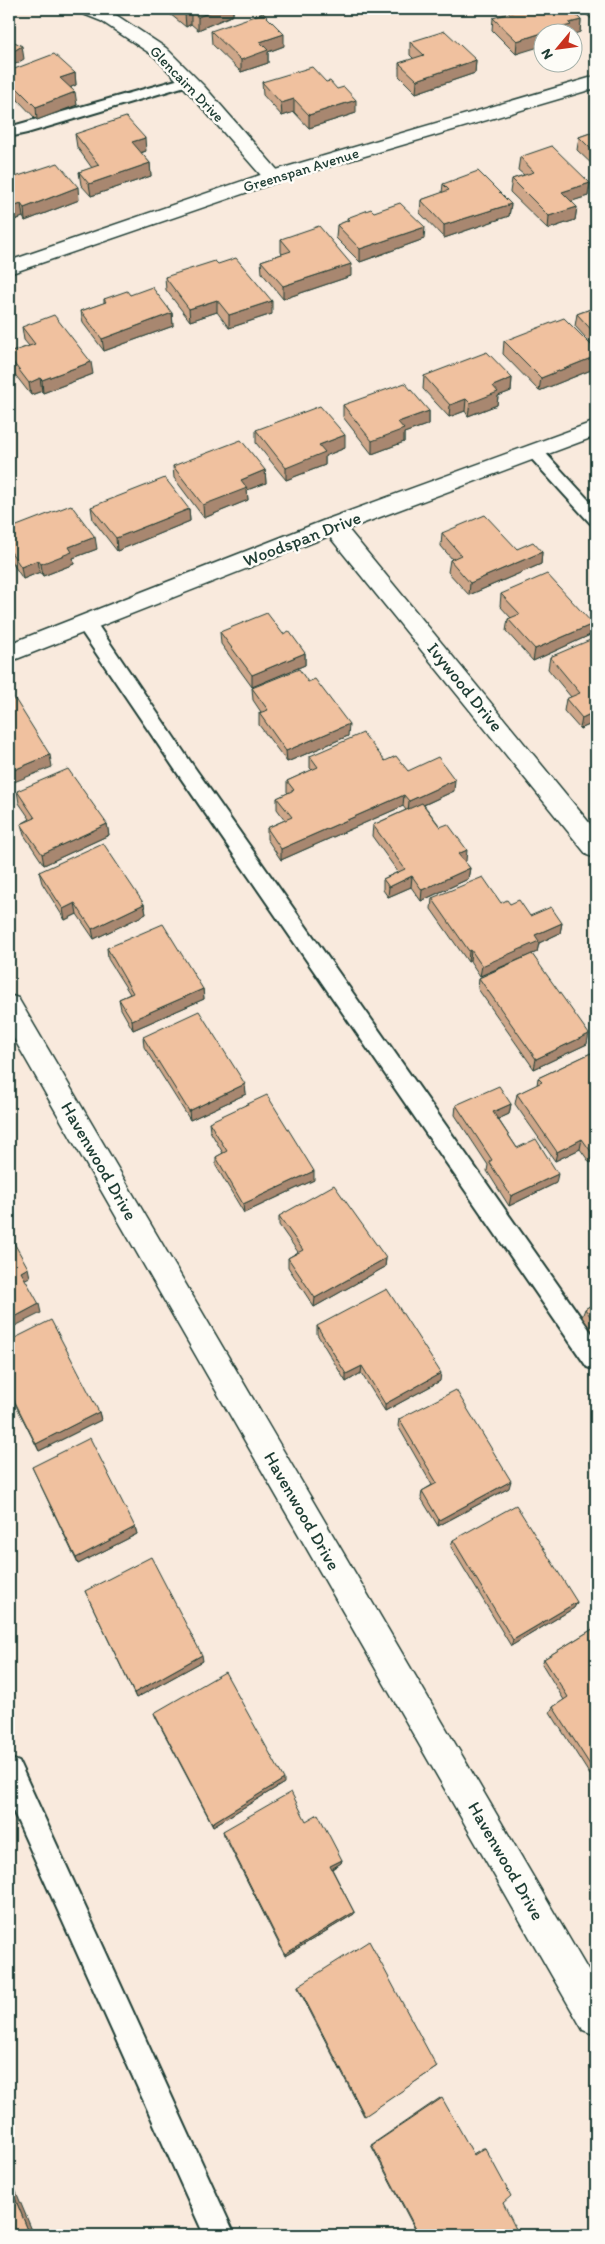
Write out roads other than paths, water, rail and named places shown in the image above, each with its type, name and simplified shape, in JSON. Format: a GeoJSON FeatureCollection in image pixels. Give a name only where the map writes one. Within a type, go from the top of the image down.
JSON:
{"type":"FeatureCollection","features":[{"type":"Feature","properties":{"kind":"street","name":"Glencairn Drive"},"geometry":{"type":"LineString","coordinates":[[87,9],[107,17],[160,52],[273,177]]}},
{"type":"Feature","properties":{"kind":"street","name":"Greenspan Avenue"},"geometry":{"type":"LineString","coordinates":[[9,268],[273,177],[596,82]]}},
{"type":"Feature","properties":{"kind":"street","name":"Woodspan Drive"},"geometry":{"type":"LineString","coordinates":[[9,653],[333,526],[596,428]]}},
{"type":"Feature","properties":{"kind":"street","name":"Ivywood Drive"},"geometry":{"type":"LineString","coordinates":[[333,526],[596,848]]}},
{"type":"Feature","properties":{"kind":"street","name":"Havenwood Drive"},"geometry":{"type":"LineString","coordinates":[[9,1006],[596,2017]]}},
{"type":"Feature","properties":{"kind":"lane"},"geometry":{"type":"LineString","coordinates":[[9,132],[22,130],[188,81]]}},
{"type":"Feature","properties":{"kind":"lane"},"geometry":{"type":"LineString","coordinates":[[534,451],[596,519]]}},
{"type":"Feature","properties":{"kind":"lane"},"geometry":{"type":"LineString","coordinates":[[86,623],[186,770],[596,1358]]}},
{"type":"Feature","properties":{"kind":"lane"},"geometry":{"type":"LineString","coordinates":[[9,1772],[220,2235]]}}]}
